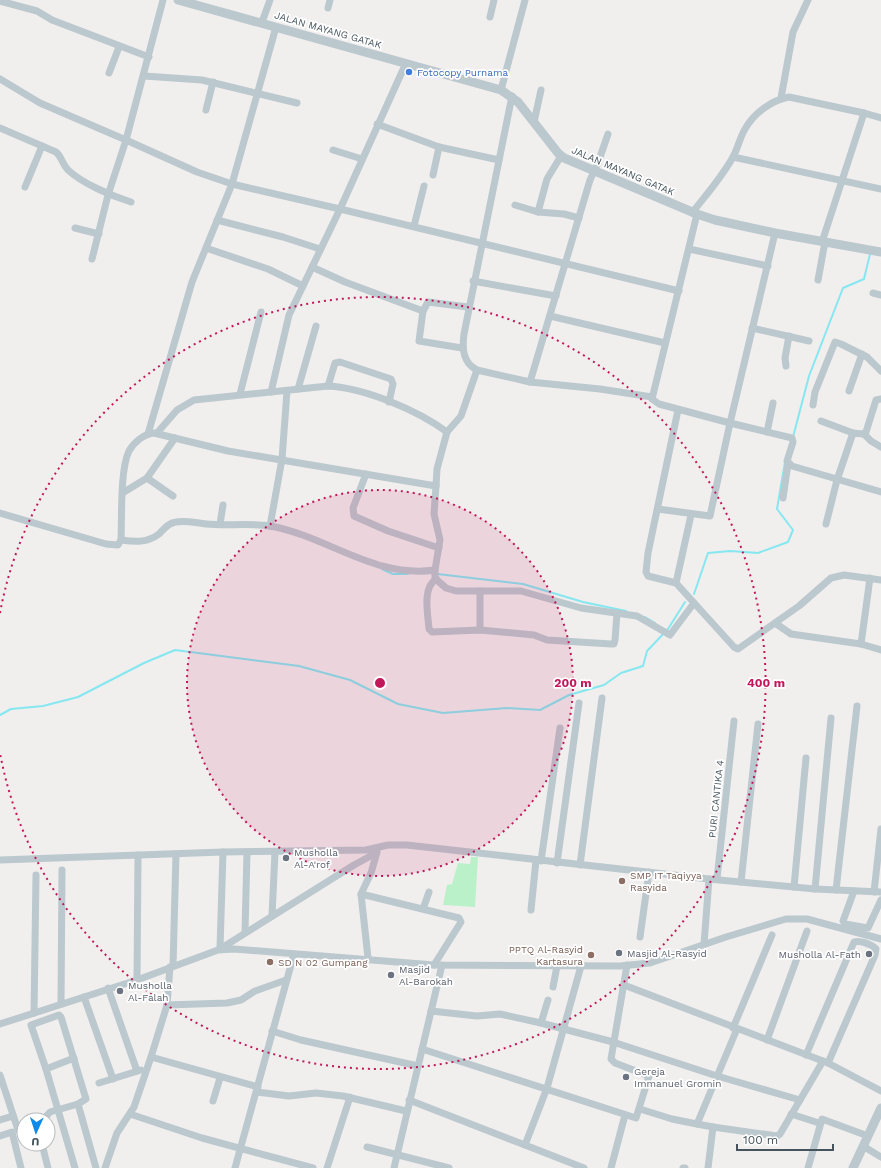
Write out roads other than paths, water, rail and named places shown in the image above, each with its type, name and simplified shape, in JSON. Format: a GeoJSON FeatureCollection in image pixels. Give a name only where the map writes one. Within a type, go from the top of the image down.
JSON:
{"type":"FeatureCollection","features":[{"type":"Feature","properties":{"kind":"street"},"geometry":{"type":"LineString","coordinates":[[92,259],[108,195],[126,140],[144,76],[163,0]]}},
{"type":"Feature","properties":{"kind":"street","name":"JALAN MAYANG GATAK"},"geometry":{"type":"LineString","coordinates":[[178,0],[262,22],[501,90],[512,96],[561,156],[594,172],[695,213],[715,220],[775,233],[880,252]]}},
{"type":"Feature","properties":{"kind":"street"},"geometry":{"type":"LineString","coordinates":[[262,22],[270,0]]}},
{"type":"Feature","properties":{"kind":"street"},"geometry":{"type":"LineString","coordinates":[[328,8],[330,0]]}},
{"type":"Feature","properties":{"kind":"street"},"geometry":{"type":"LineString","coordinates":[[490,17],[494,0]]}},
{"type":"Feature","properties":{"kind":"street"},"geometry":{"type":"LineString","coordinates":[[501,90],[525,0]]}},
{"type":"Feature","properties":{"kind":"street"},"geometry":{"type":"LineString","coordinates":[[781,98],[793,32],[808,0]]}},
{"type":"Feature","properties":{"kind":"street"},"geometry":{"type":"LineString","coordinates":[[0,2],[37,11],[52,20],[119,47],[149,57]]}},
{"type":"Feature","properties":{"kind":"street"},"geometry":{"type":"LineString","coordinates":[[148,434],[193,280],[232,184],[276,27]]}},
{"type":"Feature","properties":{"kind":"street"},"geometry":{"type":"LineString","coordinates":[[109,73],[119,47]]}},
{"type":"Feature","properties":{"kind":"street"},"geometry":{"type":"LineString","coordinates":[[271,392],[292,306],[340,209],[377,124],[406,63]]}},
{"type":"Feature","properties":{"kind":"street"},"geometry":{"type":"LineString","coordinates":[[144,76],[213,82],[297,103]]}},
{"type":"Feature","properties":{"kind":"street"},"geometry":{"type":"LineString","coordinates":[[0,79],[40,103],[196,172],[232,184],[414,226],[679,291]]}},
{"type":"Feature","properties":{"kind":"street"},"geometry":{"type":"LineString","coordinates":[[206,110],[213,82]]}},
{"type":"Feature","properties":{"kind":"street"},"geometry":{"type":"LineString","coordinates":[[534,122],[541,90]]}},
{"type":"Feature","properties":{"kind":"street"},"geometry":{"type":"LineString","coordinates":[[512,96],[468,308],[462,348],[468,363],[477,370],[530,382],[600,389],[652,397],[654,401],[659,404],[678,410],[792,438],[793,442],[787,462],[788,464],[783,498]]}},
{"type":"Feature","properties":{"kind":"street"},"geometry":{"type":"LineString","coordinates":[[652,397],[689,249],[695,213],[733,157],[745,128],[755,116],[767,106],[781,98],[796,98],[881,118]]}},
{"type":"Feature","properties":{"kind":"street"},"geometry":{"type":"LineString","coordinates":[[818,280],[824,242],[864,113]]}},
{"type":"Feature","properties":{"kind":"street"},"geometry":{"type":"LineString","coordinates":[[377,124],[439,146],[499,160]]}},
{"type":"Feature","properties":{"kind":"street"},"geometry":{"type":"LineString","coordinates":[[0,128],[15,136],[42,146],[60,156],[69,171],[108,195],[131,202]]}},
{"type":"Feature","properties":{"kind":"street"},"geometry":{"type":"LineString","coordinates":[[530,382],[590,180],[608,134]]}},
{"type":"Feature","properties":{"kind":"street"},"geometry":{"type":"LineString","coordinates":[[25,188],[42,146]]}},
{"type":"Feature","properties":{"kind":"street"},"geometry":{"type":"LineString","coordinates":[[433,176],[439,146]]}},
{"type":"Feature","properties":{"kind":"street"},"geometry":{"type":"LineString","coordinates":[[333,150],[362,159]]}},
{"type":"Feature","properties":{"kind":"street"},"geometry":{"type":"LineString","coordinates":[[538,212],[547,179],[561,156]]}},
{"type":"Feature","properties":{"kind":"street"},"geometry":{"type":"LineString","coordinates":[[733,157],[842,182],[881,189]]}},
{"type":"Feature","properties":{"kind":"street"},"geometry":{"type":"LineString","coordinates":[[414,226],[424,186]]}},
{"type":"Feature","properties":{"kind":"street"},"geometry":{"type":"LineString","coordinates":[[515,205],[538,212],[579,218]]}},
{"type":"Feature","properties":{"kind":"street"},"geometry":{"type":"LineString","coordinates":[[217,220],[283,237],[320,249]]}},
{"type":"Feature","properties":{"kind":"street"},"geometry":{"type":"LineString","coordinates":[[75,228],[99,234]]}},
{"type":"Feature","properties":{"kind":"street"},"geometry":{"type":"LineString","coordinates":[[658,509],[707,517],[711,514],[730,423],[775,233]]}},
{"type":"Feature","properties":{"kind":"street"},"geometry":{"type":"LineString","coordinates":[[206,248],[268,269],[303,286]]}},
{"type":"Feature","properties":{"kind":"street"},"geometry":{"type":"LineString","coordinates":[[689,249],[768,266]]}},
{"type":"Feature","properties":{"kind":"street"},"geometry":{"type":"LineString","coordinates":[[312,267],[345,282],[423,311]]}},
{"type":"Feature","properties":{"kind":"street"},"geometry":{"type":"LineString","coordinates":[[473,280],[556,296]]}},
{"type":"Feature","properties":{"kind":"street"},"geometry":{"type":"LineString","coordinates":[[873,293],[881,295]]}},
{"type":"Feature","properties":{"kind":"street"},"geometry":{"type":"LineString","coordinates":[[462,348],[419,341],[423,311],[428,302],[468,308]]}},
{"type":"Feature","properties":{"kind":"street"},"geometry":{"type":"LineString","coordinates":[[240,394],[261,312]]}},
{"type":"Feature","properties":{"kind":"street"},"geometry":{"type":"LineString","coordinates":[[550,316],[665,343]]}},
{"type":"Feature","properties":{"kind":"street"},"geometry":{"type":"LineString","coordinates":[[298,389],[316,326]]}},
{"type":"Feature","properties":{"kind":"street"},"geometry":{"type":"LineString","coordinates":[[752,328],[809,341]]}},
{"type":"Feature","properties":{"kind":"street"},"geometry":{"type":"LineString","coordinates":[[786,366],[785,358],[790,336]]}},
{"type":"Feature","properties":{"kind":"street"},"geometry":{"type":"LineString","coordinates":[[813,405],[815,392],[834,342],[872,360],[881,371]]}},
{"type":"Feature","properties":{"kind":"street"},"geometry":{"type":"LineString","coordinates":[[848,391],[862,354]]}},
{"type":"Feature","properties":{"kind":"street"},"geometry":{"type":"LineString","coordinates":[[328,386],[335,363],[340,362],[391,379],[393,384],[388,402]]}},
{"type":"Feature","properties":{"kind":"street"},"geometry":{"type":"LineString","coordinates":[[477,370],[461,416],[447,432],[437,469],[434,514],[440,540],[435,575],[428,591],[430,630],[480,630],[534,634],[547,640],[614,644],[617,613]]}},
{"type":"Feature","properties":{"kind":"street"},"geometry":{"type":"LineString","coordinates":[[157,433],[177,410],[187,403],[201,398],[328,386],[346,388],[388,402],[429,420],[447,432]]}},
{"type":"Feature","properties":{"kind":"street"},"geometry":{"type":"LineString","coordinates":[[270,526],[282,459],[287,391]]}},
{"type":"Feature","properties":{"kind":"street"},"geometry":{"type":"LineString","coordinates":[[864,434],[867,430],[876,400],[881,399]]}},
{"type":"Feature","properties":{"kind":"street"},"geometry":{"type":"LineString","coordinates":[[767,432],[773,403]]}},
{"type":"Feature","properties":{"kind":"street"},"geometry":{"type":"LineString","coordinates":[[678,410],[646,572],[650,577],[676,583],[736,648],[741,647],[799,606],[831,578],[844,574],[881,580]]}},
{"type":"Feature","properties":{"kind":"street"},"geometry":{"type":"LineString","coordinates":[[821,421],[853,433],[864,434],[871,441],[881,447]]}},
{"type":"Feature","properties":{"kind":"street"},"geometry":{"type":"LineString","coordinates":[[121,542],[124,478],[129,451],[132,445],[148,434],[157,433],[228,451],[436,486]]}},
{"type":"Feature","properties":{"kind":"street"},"geometry":{"type":"LineString","coordinates":[[826,524],[837,480],[853,433]]}},
{"type":"Feature","properties":{"kind":"street"},"geometry":{"type":"LineString","coordinates":[[124,492],[147,478],[175,438]]}},
{"type":"Feature","properties":{"kind":"street"},"geometry":{"type":"LineString","coordinates":[[788,464],[881,492]]}},
{"type":"Feature","properties":{"kind":"street"},"geometry":{"type":"LineString","coordinates":[[366,474],[353,510],[354,516],[388,531],[439,548]]}},
{"type":"Feature","properties":{"kind":"street"},"geometry":{"type":"LineString","coordinates":[[147,478],[173,496]]}},
{"type":"Feature","properties":{"kind":"street"},"geometry":{"type":"LineString","coordinates":[[220,524],[223,505]]}},
{"type":"Feature","properties":{"kind":"street"},"geometry":{"type":"LineString","coordinates":[[0,513],[116,546],[121,542],[139,542],[148,540],[174,522],[270,526],[329,546],[386,568],[435,575],[451,590],[520,591],[575,606],[637,616],[671,634],[694,603]]}},
{"type":"Feature","properties":{"kind":"street"},"geometry":{"type":"LineString","coordinates":[[676,583],[691,515]]}},
{"type":"Feature","properties":{"kind":"street"},"geometry":{"type":"LineString","coordinates":[[861,644],[870,578]]}},
{"type":"Feature","properties":{"kind":"street"},"geometry":{"type":"LineString","coordinates":[[480,591],[480,630]]}},
{"type":"Feature","properties":{"kind":"street"},"geometry":{"type":"LineString","coordinates":[[775,623],[790,634],[861,644],[881,650]]}},
{"type":"Feature","properties":{"kind":"street"},"geometry":{"type":"LineString","coordinates":[[580,865],[602,698]]}},
{"type":"Feature","properties":{"kind":"street"},"geometry":{"type":"LineString","coordinates":[[557,863],[579,703]]}},
{"type":"Feature","properties":{"kind":"street"},"geometry":{"type":"LineString","coordinates":[[836,890],[857,706]]}},
{"type":"Feature","properties":{"kind":"street"},"geometry":{"type":"LineString","coordinates":[[815,889],[832,718]]}},
{"type":"Feature","properties":{"kind":"street","name":"PURI CANTIKA 4"},"geometry":{"type":"LineString","coordinates":[[717,879],[734,721]]}},
{"type":"Feature","properties":{"kind":"street"},"geometry":{"type":"LineString","coordinates":[[740,882],[758,724]]}},
{"type":"Feature","properties":{"kind":"street"},"geometry":{"type":"LineString","coordinates":[[531,910],[560,728]]}},
{"type":"Feature","properties":{"kind":"street"},"geometry":{"type":"LineString","coordinates":[[794,887],[806,758]]}},
{"type":"Feature","properties":{"kind":"street"},"geometry":{"type":"LineString","coordinates":[[0,860],[223,852],[377,850],[423,846],[538,861],[709,879],[815,889],[877,892],[881,829]]}},
{"type":"Feature","properties":{"kind":"street"},"geometry":{"type":"LineString","coordinates":[[368,958],[361,894],[369,877],[377,850]]}},
{"type":"Feature","properties":{"kind":"street"},"geometry":{"type":"LineString","coordinates":[[0,1024],[108,988],[137,980],[219,949],[377,850]]}},
{"type":"Feature","properties":{"kind":"street"},"geometry":{"type":"LineString","coordinates":[[219,949],[223,852]]}},
{"type":"Feature","properties":{"kind":"street"},"geometry":{"type":"LineString","coordinates":[[245,932],[247,852]]}},
{"type":"Feature","properties":{"kind":"street"},"geometry":{"type":"LineString","coordinates":[[272,916],[275,852]]}},
{"type":"Feature","properties":{"kind":"street"},"geometry":{"type":"LineString","coordinates":[[108,1167],[117,1133],[134,1107],[167,1005],[172,966],[176,854]]}},
{"type":"Feature","properties":{"kind":"street"},"geometry":{"type":"LineString","coordinates":[[137,980],[138,855]]}},
{"type":"Feature","properties":{"kind":"street"},"geometry":{"type":"LineString","coordinates":[[61,1004],[62,870]]}},
{"type":"Feature","properties":{"kind":"street"},"geometry":{"type":"LineString","coordinates":[[640,937],[649,872]]}},
{"type":"Feature","properties":{"kind":"street"},"geometry":{"type":"LineString","coordinates":[[36,875],[38,1012],[44,1019]]}},
{"type":"Feature","properties":{"kind":"street"},"geometry":{"type":"LineString","coordinates":[[704,944],[709,879]]}},
{"type":"Feature","properties":{"kind":"street"},"geometry":{"type":"LineString","coordinates":[[854,891],[843,921],[845,924],[868,928],[881,900]]}},
{"type":"Feature","properties":{"kind":"street"},"geometry":{"type":"LineString","coordinates":[[423,909],[429,892]]}},
{"type":"Feature","properties":{"kind":"street"},"geometry":{"type":"LineString","coordinates":[[361,894],[459,918],[458,929],[434,965]]}},
{"type":"Feature","properties":{"kind":"street"},"geometry":{"type":"LineString","coordinates":[[219,949],[243,949],[294,954],[368,958],[434,965],[557,966],[580,969],[627,968],[650,963],[704,944],[786,920],[796,919],[807,919],[881,939]]}},
{"type":"Feature","properties":{"kind":"street"},"geometry":{"type":"LineString","coordinates":[[767,1040],[807,931]]}},
{"type":"Feature","properties":{"kind":"street"},"geometry":{"type":"LineString","coordinates":[[697,1124],[772,935]]}},
{"type":"Feature","properties":{"kind":"street"},"geometry":{"type":"LineString","coordinates":[[640,1109],[672,1119],[713,1127],[776,1136],[780,1134],[791,1114],[826,1062],[875,955],[876,949],[872,945],[858,941],[854,942],[806,1055]]}},
{"type":"Feature","properties":{"kind":"street"},"geometry":{"type":"LineString","coordinates":[[234,1168],[294,954]]}},
{"type":"Feature","properties":{"kind":"street"},"geometry":{"type":"LineString","coordinates":[[394,1168],[406,1111],[442,965]]}},
{"type":"Feature","properties":{"kind":"street"},"geometry":{"type":"LineString","coordinates":[[553,987],[557,966]]}},
{"type":"Feature","properties":{"kind":"street"},"geometry":{"type":"LineString","coordinates":[[422,1049],[547,1088],[636,1118],[649,1076],[612,1061],[613,1042],[627,968]]}},
{"type":"Feature","properties":{"kind":"street"},"geometry":{"type":"LineString","coordinates":[[526,1145],[547,1088],[580,969]]}},
{"type":"Feature","properties":{"kind":"street"},"geometry":{"type":"LineString","coordinates":[[167,1005],[218,1005],[241,1000],[255,991],[286,980]]}},
{"type":"Feature","properties":{"kind":"street"},"geometry":{"type":"LineString","coordinates":[[624,985],[826,1062],[881,1090]]}},
{"type":"Feature","properties":{"kind":"street"},"geometry":{"type":"LineString","coordinates":[[108,988],[137,1071]]}},
{"type":"Feature","properties":{"kind":"street"},"geometry":{"type":"LineString","coordinates":[[84,997],[113,1079]]}},
{"type":"Feature","properties":{"kind":"street"},"geometry":{"type":"LineString","coordinates":[[541,1023],[548,1000]]}},
{"type":"Feature","properties":{"kind":"street"},"geometry":{"type":"LineString","coordinates":[[431,1011],[477,1016],[500,1014],[541,1023],[613,1042],[716,1076],[800,1100]]}},
{"type":"Feature","properties":{"kind":"street"},"geometry":{"type":"LineString","coordinates":[[50,1112],[58,1110],[78,1104],[84,1101],[87,1095],[61,1017],[59,1015],[33,1023],[31,1026],[46,1069],[58,1110],[75,1168]]}},
{"type":"Feature","properties":{"kind":"street"},"geometry":{"type":"LineString","coordinates":[[272,1031],[307,1041],[418,1066]]}},
{"type":"Feature","properties":{"kind":"street"},"geometry":{"type":"LineString","coordinates":[[151,1057],[257,1089],[289,1096],[316,1093],[350,1097],[406,1111]]}},
{"type":"Feature","properties":{"kind":"street"},"geometry":{"type":"LineString","coordinates":[[46,1069],[74,1058]]}},
{"type":"Feature","properties":{"kind":"street"},"geometry":{"type":"LineString","coordinates":[[99,1083],[147,1068]]}},
{"type":"Feature","properties":{"kind":"street"},"geometry":{"type":"LineString","coordinates":[[0,1075],[2,1091],[16,1124]]}},
{"type":"Feature","properties":{"kind":"street"},"geometry":{"type":"LineString","coordinates":[[213,1101],[220,1078]]}},
{"type":"Feature","properties":{"kind":"street"},"geometry":{"type":"LineString","coordinates":[[328,1168],[350,1097]]}},
{"type":"Feature","properties":{"kind":"street"},"geometry":{"type":"LineString","coordinates":[[409,1100],[584,1168]]}},
{"type":"Feature","properties":{"kind":"street"},"geometry":{"type":"LineString","coordinates":[[78,1104],[96,1168]]}},
{"type":"Feature","properties":{"kind":"street"},"geometry":{"type":"LineString","coordinates":[[853,1168],[881,1108]]}},
{"type":"Feature","properties":{"kind":"street"},"geometry":{"type":"LineString","coordinates":[[130,1114],[202,1138],[313,1168]]}},
{"type":"Feature","properties":{"kind":"street"},"geometry":{"type":"LineString","coordinates":[[791,1114],[820,1122]]}},
{"type":"Feature","properties":{"kind":"street"},"geometry":{"type":"LineString","coordinates":[[611,1168],[625,1115]]}},
{"type":"Feature","properties":{"kind":"street"},"geometry":{"type":"LineString","coordinates":[[0,1120],[13,1116]]}},
{"type":"Feature","properties":{"kind":"street"},"geometry":{"type":"LineString","coordinates":[[808,1168],[822,1119],[868,1136]]}},
{"type":"Feature","properties":{"kind":"street"},"geometry":{"type":"LineString","coordinates":[[708,1168],[713,1127]]}},
{"type":"Feature","properties":{"kind":"street"},"geometry":{"type":"LineString","coordinates":[[0,1136],[16,1131]]}},
{"type":"Feature","properties":{"kind":"street"},"geometry":{"type":"LineString","coordinates":[[863,1146],[881,1157]]}},
{"type":"Feature","properties":{"kind":"street"},"geometry":{"type":"LineString","coordinates":[[367,1147],[449,1168]]}},
{"type":"Feature","properties":{"kind":"street"},"geometry":{"type":"LineString","coordinates":[[20,1152],[21,1168]]}},
{"type":"Feature","properties":{"kind":"street"},"geometry":{"type":"LineString","coordinates":[[44,1152],[48,1168]]}},
{"type":"Feature","properties":{"kind":"waterway"},"geometry":{"type":"LineString","coordinates":[[793,437],[809,376],[843,288],[864,279],[870,254]]}},
{"type":"Feature","properties":{"kind":"waterway"},"geometry":{"type":"LineString","coordinates":[[694,594],[708,553],[730,551],[758,553],[788,542],[793,530],[777,509],[785,462]]}},
{"type":"Feature","properties":{"kind":"waterway"},"geometry":{"type":"LineString","coordinates":[[382,569],[393,574],[408,574]]}},
{"type":"Feature","properties":{"kind":"waterway"},"geometry":{"type":"LineString","coordinates":[[429,573],[523,584],[583,602],[626,611]]}},
{"type":"Feature","properties":{"kind":"waterway"},"geometry":{"type":"LineString","coordinates":[[0,715],[11,709],[43,706],[78,697],[144,663],[175,650],[299,666],[350,680],[398,704],[443,713],[507,708],[540,710],[569,695],[604,685],[621,673],[643,666],[647,651],[668,629],[685,602]]}},
{"type":"Feature","properties":{"kind":"waterway"},"geometry":{"type":"LineString","coordinates":[[645,617],[655,623]]}},
{"type":"Feature","properties":{"kind":"place","name":"Fotocopy Purnama"},"geometry":{"type":"Point","coordinates":[409,72]}},
{"type":"Feature","properties":{"kind":"place","name":"Musholla Al-A'rof"},"geometry":{"type":"Point","coordinates":[286,858]}},
{"type":"Feature","properties":{"kind":"place","name":"SMP IT Taqiyya Rasyida"},"geometry":{"type":"Point","coordinates":[622,881]}},
{"type":"Feature","properties":{"kind":"place","name":"Masjid Al-Rasyid"},"geometry":{"type":"Point","coordinates":[619,953]}},
{"type":"Feature","properties":{"kind":"place","name":"Musholla Al-Fath"},"geometry":{"type":"Point","coordinates":[869,954]}},
{"type":"Feature","properties":{"kind":"place","name":"PPTQ Al-Rasyid Kartasura"},"geometry":{"type":"Point","coordinates":[591,955]}},
{"type":"Feature","properties":{"kind":"place","name":"SD N 02 Gumpang"},"geometry":{"type":"Point","coordinates":[270,962]}},
{"type":"Feature","properties":{"kind":"place","name":"Masjid Al-Barokah"},"geometry":{"type":"Point","coordinates":[391,975]}},
{"type":"Feature","properties":{"kind":"place","name":"Musholla Al-Falah"},"geometry":{"type":"Point","coordinates":[120,991]}},
{"type":"Feature","properties":{"kind":"place","name":"Gereja Immanuel Gromin"},"geometry":{"type":"Point","coordinates":[626,1077]}}]}
